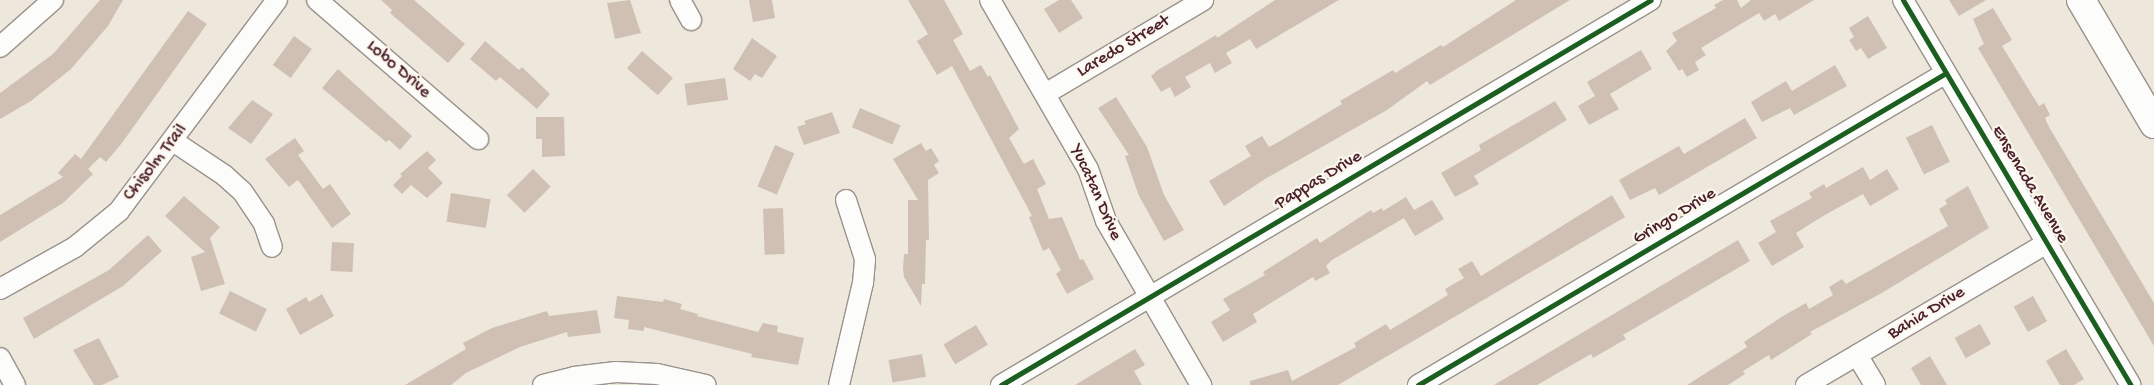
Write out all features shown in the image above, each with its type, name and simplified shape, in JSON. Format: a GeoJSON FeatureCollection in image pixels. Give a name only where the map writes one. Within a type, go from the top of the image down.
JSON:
{"type":"FeatureCollection","features":[{"type":"Feature","properties":{"kind":"main road"},"geometry":{"type":"LineString","coordinates":[[2081,0],[2154,124]]}},
{"type":"Feature","properties":{"kind":"street"},"geometry":{"type":"LineString","coordinates":[[0,48],[52,0]]}},
{"type":"Feature","properties":{"kind":"street","name":"Chisolm Trail"},"geometry":{"type":"LineString","coordinates":[[0,289],[68,251],[101,227],[134,193],[277,0]]}},
{"type":"Feature","properties":{"kind":"street","name":"Lobo Drive"},"geometry":{"type":"LineString","coordinates":[[317,0],[478,139]]}},
{"type":"Feature","properties":{"kind":"street"},"geometry":{"type":"LineString","coordinates":[[680,0],[692,20]]}},
{"type":"Feature","properties":{"kind":"street","name":"Yucatan Drive"},"geometry":{"type":"LineString","coordinates":[[990,0],[1088,169],[1106,221],[1201,385]]}},
{"type":"Feature","properties":{"kind":"street","name":"Laredo Street"},"geometry":{"type":"LineString","coordinates":[[1044,94],[1203,0]]}},
{"type":"Feature","properties":{"kind":"street","name":"Pappas Drive"},"geometry":{"type":"LineString","coordinates":[[1001,385],[1651,0]]}},
{"type":"Feature","properties":{"kind":"street","name":"Ensenada Avenue"},"geometry":{"type":"LineString","coordinates":[[1903,0],[2131,385]]}},
{"type":"Feature","properties":{"kind":"street","name":"Gringo Drive"},"geometry":{"type":"LineString","coordinates":[[1418,385],[1946,73]]}},
{"type":"Feature","properties":{"kind":"street"},"geometry":{"type":"LineString","coordinates":[[174,141],[224,175],[242,191],[264,224],[272,248]]}},
{"type":"Feature","properties":{"kind":"street"},"geometry":{"type":"LineString","coordinates":[[839,385],[863,283],[865,259],[846,200]]}},
{"type":"Feature","properties":{"kind":"street","name":"Bahia Drive"},"geometry":{"type":"LineString","coordinates":[[1806,385],[2047,243]]}},
{"type":"Feature","properties":{"kind":"street"},"geometry":{"type":"LineString","coordinates":[[1857,355],[1875,385]]}},
{"type":"Feature","properties":{"kind":"street"},"geometry":{"type":"LineString","coordinates":[[0,358],[15,385]]}},
{"type":"Feature","properties":{"kind":"street"},"geometry":{"type":"LineString","coordinates":[[543,385],[574,377],[616,372],[656,374],[706,385]]}},
{"type":"Feature","properties":{"kind":"building"},"geometry":{"type":"Polygon","coordinates":[[[100,0],[123,0],[108,26],[71,69],[31,101],[0,119],[0,93],[53,54],[100,0]]]}},
{"type":"Feature","properties":{"kind":"building"},"geometry":{"type":"Polygon","coordinates":[[[381,0],[414,0],[465,44],[448,63],[390,13],[392,10],[381,0]]]}},
{"type":"Feature","properties":{"kind":"building"},"geometry":{"type":"Polygon","coordinates":[[[630,0],[641,33],[615,39],[607,3],[630,0]]]}},
{"type":"Feature","properties":{"kind":"building"},"geometry":{"type":"Polygon","coordinates":[[[749,0],[772,0],[775,18],[753,22],[749,0]]]}},
{"type":"Feature","properties":{"kind":"building"},"geometry":{"type":"Polygon","coordinates":[[[908,0],[944,0],[963,34],[953,40],[970,71],[981,65],[988,77],[990,75],[1019,129],[1009,138],[1024,164],[1033,159],[1046,184],[1037,189],[1049,219],[1062,217],[1080,260],[1083,259],[1094,279],[1067,294],[1056,274],[1061,270],[1049,248],[1043,251],[1029,217],[1032,216],[952,66],[937,75],[917,41],[928,34],[908,0]]]}},
{"type":"Feature","properties":{"kind":"building"},"geometry":{"type":"Polygon","coordinates":[[[1059,0],[1071,0],[1083,18],[1059,33],[1044,9],[1059,0]]]}},
{"type":"Feature","properties":{"kind":"building"},"geometry":{"type":"Polygon","coordinates":[[[1275,0],[1339,0],[1256,49],[1250,39],[1226,53],[1232,63],[1215,73],[1210,63],[1185,77],[1191,87],[1175,97],[1170,87],[1161,92],[1151,76],[1158,70],[1216,35],[1217,38],[1275,0]]]}},
{"type":"Feature","properties":{"kind":"building"},"geometry":{"type":"Polygon","coordinates":[[[1516,0],[1570,0],[1430,85],[1427,81],[1387,110],[1265,179],[1224,206],[1209,181],[1251,156],[1245,146],[1262,136],[1269,147],[1342,104],[1340,101],[1393,70],[1395,73],[1441,45],[1443,47],[1516,0]]]}},
{"type":"Feature","properties":{"kind":"building"},"geometry":{"type":"Polygon","coordinates":[[[1723,0],[1737,0],[1741,8],[1751,0],[1814,0],[1779,21],[1775,14],[1764,21],[1759,13],[1701,48],[1706,55],[1695,62],[1699,70],[1687,77],[1682,69],[1679,71],[1666,51],[1677,41],[1672,33],[1716,8],[1714,5],[1723,0]]]}},
{"type":"Feature","properties":{"kind":"building"},"geometry":{"type":"Polygon","coordinates":[[[1949,0],[1986,0],[1959,16],[1949,0]]]}},
{"type":"Feature","properties":{"kind":"building"},"geometry":{"type":"Polygon","coordinates":[[[1993,8],[2012,40],[2002,46],[2039,106],[2044,103],[2050,115],[2045,118],[2049,127],[2154,303],[2154,346],[1978,48],[1984,44],[1973,19],[1993,8]]]}},
{"type":"Feature","properties":{"kind":"building"},"geometry":{"type":"Polygon","coordinates":[[[188,11],[207,24],[122,143],[106,162],[100,157],[88,169],[93,174],[63,203],[0,242],[0,215],[63,177],[58,173],[75,154],[81,159],[188,11]]]}},
{"type":"Feature","properties":{"kind":"building"},"geometry":{"type":"Polygon","coordinates":[[[1868,16],[1887,48],[1868,59],[1861,48],[1856,51],[1849,40],[1854,37],[1849,28],[1868,16]]]}},
{"type":"Feature","properties":{"kind":"building"},"geometry":{"type":"Polygon","coordinates":[[[294,36],[312,49],[291,78],[273,65],[294,36]]]}},
{"type":"Feature","properties":{"kind":"building"},"geometry":{"type":"Polygon","coordinates":[[[752,38],[777,56],[762,78],[755,74],[750,81],[733,69],[752,38]]]}},
{"type":"Feature","properties":{"kind":"building"},"geometry":{"type":"Polygon","coordinates":[[[485,41],[519,70],[522,67],[550,94],[537,109],[500,77],[496,81],[470,59],[485,41]]]}},
{"type":"Feature","properties":{"kind":"building"},"geometry":{"type":"Polygon","coordinates":[[[1641,50],[1652,69],[1610,94],[1619,109],[1589,125],[1578,106],[1595,96],[1587,82],[1641,50]]]}},
{"type":"Feature","properties":{"kind":"building"},"geometry":{"type":"Polygon","coordinates":[[[642,51],[673,78],[658,95],[627,68],[642,51]]]}},
{"type":"Feature","properties":{"kind":"building"},"geometry":{"type":"Polygon","coordinates":[[[1835,65],[1847,86],[1794,115],[1790,108],[1762,122],[1751,102],[1786,81],[1792,91],[1835,65]]]}},
{"type":"Feature","properties":{"kind":"building"},"geometry":{"type":"Polygon","coordinates":[[[338,69],[412,136],[400,150],[389,140],[386,142],[322,88],[338,69]]]}},
{"type":"Feature","properties":{"kind":"building"},"geometry":{"type":"Polygon","coordinates":[[[725,78],[728,100],[687,105],[684,84],[725,78]]]}},
{"type":"Feature","properties":{"kind":"building"},"geometry":{"type":"Polygon","coordinates":[[[1116,97],[1147,147],[1164,195],[1184,230],[1164,241],[1139,196],[1125,156],[1129,155],[1098,108],[1116,97]]]}},
{"type":"Feature","properties":{"kind":"building"},"geometry":{"type":"Polygon","coordinates":[[[252,100],[273,114],[251,144],[228,128],[252,100]]]}},
{"type":"Feature","properties":{"kind":"building"},"geometry":{"type":"Polygon","coordinates":[[[1555,101],[1567,120],[1474,176],[1479,184],[1455,197],[1441,173],[1481,150],[1479,145],[1555,101]]]}},
{"type":"Feature","properties":{"kind":"building"},"geometry":{"type":"Polygon","coordinates":[[[860,108],[901,125],[892,145],[852,127],[860,108]]]}},
{"type":"Feature","properties":{"kind":"building"},"geometry":{"type":"Polygon","coordinates":[[[832,112],[840,133],[804,145],[797,127],[806,124],[804,121],[832,112]]]}},
{"type":"Feature","properties":{"kind":"building"},"geometry":{"type":"Polygon","coordinates":[[[536,117],[564,117],[565,156],[542,157],[542,139],[536,139],[536,117]]]}},
{"type":"Feature","properties":{"kind":"building"},"geometry":{"type":"Polygon","coordinates":[[[1745,118],[1757,138],[1659,195],[1655,188],[1630,200],[1619,180],[1679,146],[1684,154],[1745,118]]]}},
{"type":"Feature","properties":{"kind":"building"},"geometry":{"type":"Polygon","coordinates":[[[1932,125],[1950,162],[1924,175],[1906,138],[1932,125]]]}},
{"type":"Feature","properties":{"kind":"building"},"geometry":{"type":"Polygon","coordinates":[[[295,138],[304,151],[298,155],[323,189],[330,184],[351,214],[332,228],[298,180],[289,187],[265,159],[295,138]]]}},
{"type":"Feature","properties":{"kind":"building"},"geometry":{"type":"Polygon","coordinates":[[[921,143],[926,151],[931,148],[939,161],[934,165],[939,173],[928,180],[929,240],[926,240],[925,284],[922,284],[921,306],[904,277],[903,269],[904,254],[908,254],[908,200],[918,200],[893,159],[921,143]]]}},
{"type":"Feature","properties":{"kind":"building"},"geometry":{"type":"Polygon","coordinates":[[[775,145],[794,153],[777,195],[757,186],[775,145]]]}},
{"type":"Feature","properties":{"kind":"building"},"geometry":{"type":"Polygon","coordinates":[[[427,151],[436,160],[428,168],[443,183],[427,198],[411,185],[402,194],[393,185],[402,176],[400,174],[427,151]]]}},
{"type":"Feature","properties":{"kind":"building"},"geometry":{"type":"Polygon","coordinates":[[[1863,167],[1870,180],[1887,169],[1899,189],[1870,206],[1863,194],[1823,216],[1796,233],[1804,247],[1772,266],[1758,243],[1776,232],[1770,221],[1812,198],[1809,193],[1824,184],[1826,188],[1863,167]]]}},
{"type":"Feature","properties":{"kind":"building"},"geometry":{"type":"Polygon","coordinates":[[[533,169],[551,187],[525,213],[507,195],[533,169]]]}},
{"type":"Feature","properties":{"kind":"building"},"geometry":{"type":"Polygon","coordinates":[[[1968,186],[1989,228],[1880,294],[1810,332],[1812,334],[1771,360],[1769,355],[1743,371],[1745,374],[1728,385],[1687,385],[1747,347],[1744,342],[1783,316],[1806,303],[1809,309],[1833,295],[1829,287],[1842,279],[1846,284],[1948,226],[1939,209],[1947,204],[1945,200],[1968,186]]]}},
{"type":"Feature","properties":{"kind":"building"},"geometry":{"type":"Polygon","coordinates":[[[451,193],[491,199],[486,228],[446,222],[451,193]]]}},
{"type":"Feature","properties":{"kind":"building"},"geometry":{"type":"Polygon","coordinates":[[[1612,195],[1625,217],[1338,385],[1250,385],[1250,381],[1288,370],[1292,381],[1356,347],[1354,343],[1386,324],[1390,330],[1448,295],[1445,289],[1464,278],[1458,269],[1472,261],[1481,276],[1612,195]]]}},
{"type":"Feature","properties":{"kind":"building"},"geometry":{"type":"Polygon","coordinates":[[[184,196],[220,227],[210,238],[225,284],[201,291],[191,257],[205,252],[165,216],[184,196]]]}},
{"type":"Feature","properties":{"kind":"building"},"geometry":{"type":"Polygon","coordinates":[[[1406,197],[1414,210],[1432,200],[1444,219],[1415,236],[1404,218],[1332,260],[1326,266],[1330,273],[1315,281],[1313,277],[1253,314],[1257,322],[1223,342],[1211,322],[1230,310],[1223,299],[1265,275],[1263,272],[1317,238],[1320,243],[1371,210],[1373,213],[1382,208],[1383,211],[1406,197]]]}},
{"type":"Feature","properties":{"kind":"building"},"geometry":{"type":"Polygon","coordinates":[[[783,208],[785,254],[765,255],[763,209],[783,208]]]}},
{"type":"Feature","properties":{"kind":"building"},"geometry":{"type":"Polygon","coordinates":[[[148,235],[162,251],[123,286],[34,339],[23,318],[109,270],[148,235]]]}},
{"type":"Feature","properties":{"kind":"building"},"geometry":{"type":"Polygon","coordinates":[[[1738,240],[1750,261],[1623,335],[1626,339],[1593,358],[1591,354],[1537,385],[1494,385],[1738,240]]]}},
{"type":"Feature","properties":{"kind":"building"},"geometry":{"type":"Polygon","coordinates":[[[332,242],[354,243],[352,272],[330,271],[332,242]]]}},
{"type":"Feature","properties":{"kind":"building"},"geometry":{"type":"Polygon","coordinates":[[[230,291],[267,309],[256,331],[219,313],[230,291]]]}},
{"type":"Feature","properties":{"kind":"building"},"geometry":{"type":"Polygon","coordinates":[[[322,294],[334,316],[300,335],[286,309],[306,297],[309,302],[322,294]]]}},
{"type":"Feature","properties":{"kind":"building"},"geometry":{"type":"Polygon","coordinates":[[[617,296],[663,302],[664,299],[682,304],[680,309],[698,314],[697,316],[758,332],[763,323],[778,326],[777,332],[804,338],[798,365],[751,357],[752,354],[644,327],[644,331],[628,329],[629,320],[614,318],[617,296]]]}},
{"type":"Feature","properties":{"kind":"building"},"geometry":{"type":"Polygon","coordinates":[[[2033,296],[2047,321],[2028,332],[2014,307],[2033,296]]]}},
{"type":"Feature","properties":{"kind":"building"},"geometry":{"type":"Polygon","coordinates":[[[597,310],[601,333],[568,337],[567,332],[520,347],[466,373],[451,385],[405,385],[466,349],[463,343],[492,328],[547,311],[549,316],[597,310]]]}},
{"type":"Feature","properties":{"kind":"building"},"geometry":{"type":"Polygon","coordinates":[[[1980,324],[1991,344],[1966,358],[1955,338],[1980,324]]]}},
{"type":"Feature","properties":{"kind":"building"},"geometry":{"type":"Polygon","coordinates":[[[976,325],[988,345],[955,364],[943,345],[976,325]]]}},
{"type":"Feature","properties":{"kind":"building"},"geometry":{"type":"Polygon","coordinates":[[[99,338],[119,377],[102,385],[94,385],[73,350],[99,338]]]}},
{"type":"Feature","properties":{"kind":"building"},"geometry":{"type":"Polygon","coordinates":[[[1135,349],[1145,365],[1134,371],[1142,385],[1075,385],[1135,349]]]}},
{"type":"Feature","properties":{"kind":"building"},"geometry":{"type":"Polygon","coordinates":[[[2066,349],[2084,379],[2074,385],[2060,385],[2046,361],[2066,349]]]}},
{"type":"Feature","properties":{"kind":"building"},"geometry":{"type":"Polygon","coordinates":[[[922,354],[926,377],[893,383],[889,360],[922,354]]]}},
{"type":"Feature","properties":{"kind":"building"},"geometry":{"type":"Polygon","coordinates":[[[1930,356],[1947,385],[1921,385],[1911,368],[1930,356]]]}},
{"type":"Feature","properties":{"kind":"cycle path"},"geometry":{"type":"LineString","coordinates":[[1001,385],[1651,0]]}},
{"type":"Feature","properties":{"kind":"cycle path"},"geometry":{"type":"LineString","coordinates":[[1903,0],[2131,385]]}},
{"type":"Feature","properties":{"kind":"cycle path"},"geometry":{"type":"LineString","coordinates":[[1418,385],[1946,73]]}}]}
